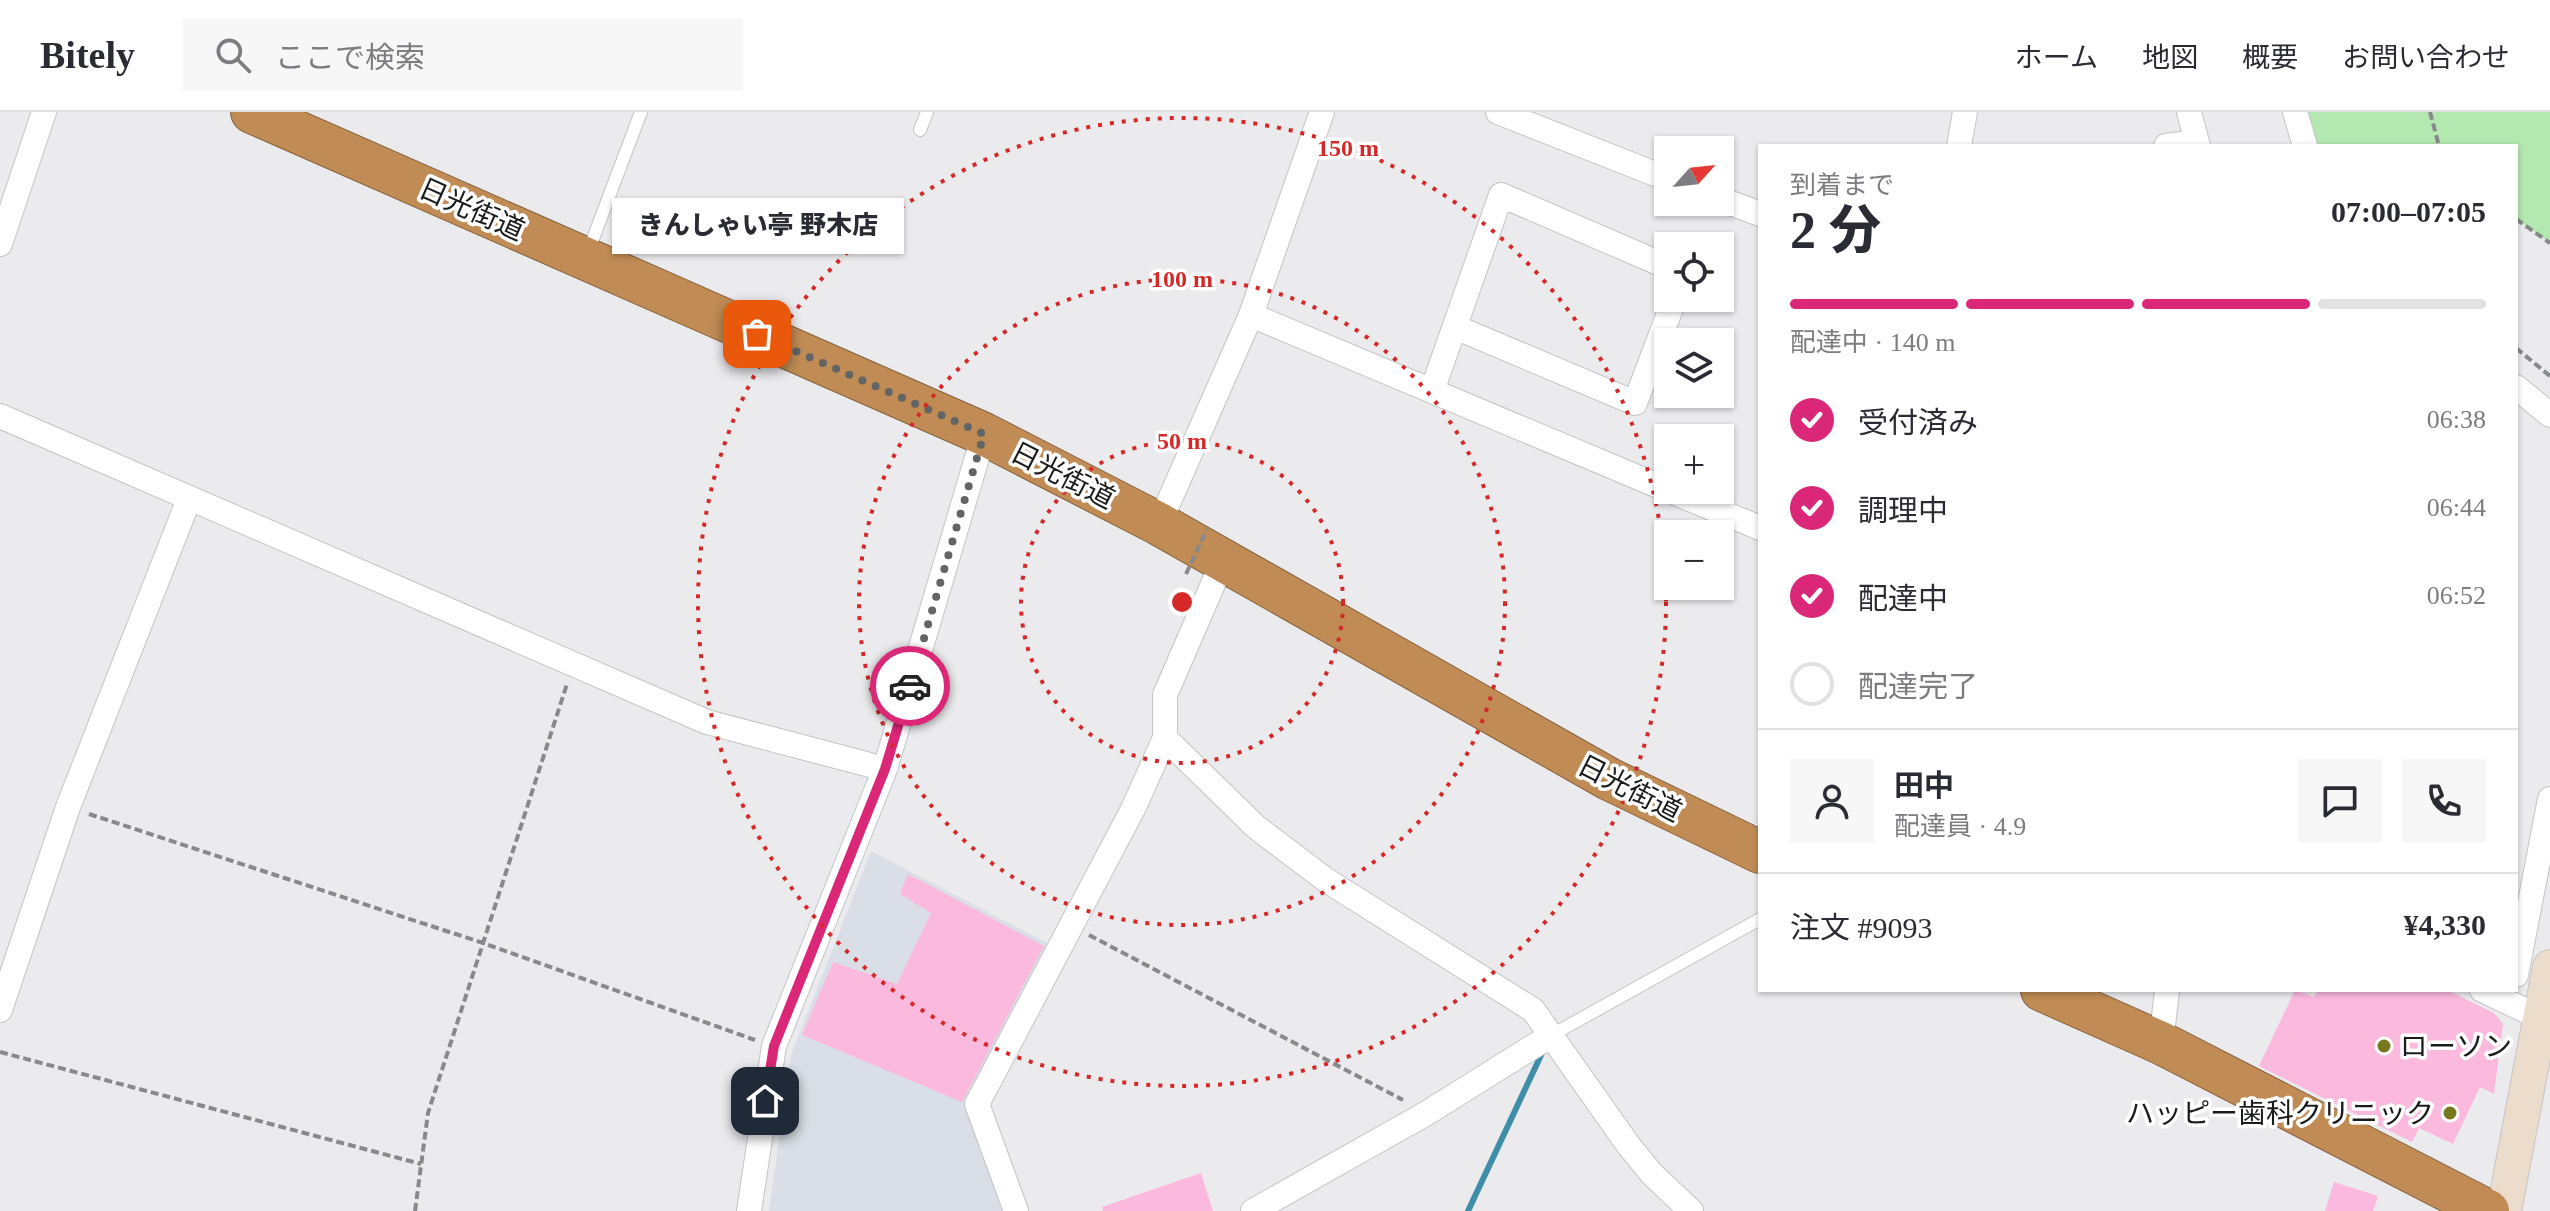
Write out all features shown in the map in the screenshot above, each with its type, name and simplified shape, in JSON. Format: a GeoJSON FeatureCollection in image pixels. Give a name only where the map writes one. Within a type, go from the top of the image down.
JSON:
{"type":"FeatureCollection","features":[{"type":"Feature","properties":{"kind":"highway","name":"日光街道"},"geometry":{"type":"LineString","coordinates":[[252,112],[984,434],[1159,524],[1205,554],[1609,779],[1758,851]]}},
{"type":"Feature","properties":{"kind":"highway"},"geometry":{"type":"LineString","coordinates":[[2046,992],[2161,1043],[2488,1211]]}},
{"type":"Feature","properties":{"kind":"main road"},"geometry":{"type":"LineString","coordinates":[[2504,1211],[2529,1008],[2550,967]]}},
{"type":"Feature","properties":{"kind":"street"},"geometry":{"type":"LineString","coordinates":[[0,244],[44,112]]}},
{"type":"Feature","properties":{"kind":"street"},"geometry":{"type":"LineString","coordinates":[[1159,524],[1251,315],[1322,112]]}},
{"type":"Feature","properties":{"kind":"street"},"geometry":{"type":"LineString","coordinates":[[1498,112],[1654,173]]}},
{"type":"Feature","properties":{"kind":"street"},"geometry":{"type":"LineString","coordinates":[[1959,144],[1965,112]]}},
{"type":"Feature","properties":{"kind":"street"},"geometry":{"type":"LineString","coordinates":[[2189,112],[2198,144]]}},
{"type":"Feature","properties":{"kind":"street"},"geometry":{"type":"LineString","coordinates":[[2295,112],[2304,144]]}},
{"type":"Feature","properties":{"kind":"street"},"geometry":{"type":"LineString","coordinates":[[1432,391],[1501,195],[1654,261]]}},
{"type":"Feature","properties":{"kind":"street"},"geometry":{"type":"LineString","coordinates":[[1734,204],[1758,213]]}},
{"type":"Feature","properties":{"kind":"street"},"geometry":{"type":"LineString","coordinates":[[1455,327],[1635,403],[1670,312]]}},
{"type":"Feature","properties":{"kind":"street"},"geometry":{"type":"LineString","coordinates":[[1251,315],[1654,484]]}},
{"type":"Feature","properties":{"kind":"street"},"geometry":{"type":"LineString","coordinates":[[2518,389],[2550,415]]}},
{"type":"Feature","properties":{"kind":"street"},"geometry":{"type":"LineString","coordinates":[[0,416],[707,722],[885,769]]}},
{"type":"Feature","properties":{"kind":"street"},"geometry":{"type":"LineString","coordinates":[[749,1211],[774,1046],[885,769],[984,434]]}},
{"type":"Feature","properties":{"kind":"street"},"geometry":{"type":"LineString","coordinates":[[0,1010],[68,807],[189,499]]}},
{"type":"Feature","properties":{"kind":"street"},"geometry":{"type":"LineString","coordinates":[[1702,504],[1758,527]]}},
{"type":"Feature","properties":{"kind":"street"},"geometry":{"type":"LineString","coordinates":[[1016,1211],[977,1104],[1165,738],[1165,695],[1205,554]]}},
{"type":"Feature","properties":{"kind":"street"},"geometry":{"type":"LineString","coordinates":[[1165,738],[1256,827],[1326,880],[1533,1010],[1629,1146],[1652,1174],[1691,1211]]}},
{"type":"Feature","properties":{"kind":"street"},"geometry":{"type":"LineString","coordinates":[[2518,965],[2550,799]]}},
{"type":"Feature","properties":{"kind":"street"},"geometry":{"type":"LineString","coordinates":[[2161,1043],[2167,992]]}},
{"type":"Feature","properties":{"kind":"street"},"geometry":{"type":"LineString","coordinates":[[2487,992],[2529,1008]]}},
{"type":"Feature","properties":{"kind":"street"},"geometry":{"type":"LineString","coordinates":[[1253,1211],[1427,1113],[1550,1036]]}},
{"type":"Feature","properties":{"kind":"lane"},"geometry":{"type":"LineString","coordinates":[[586,259],[641,112]]}},
{"type":"Feature","properties":{"kind":"lane"},"geometry":{"type":"LineString","coordinates":[[920,130],[927,112]]}},
{"type":"Feature","properties":{"kind":"lane"},"geometry":{"type":"LineString","coordinates":[[1550,1036],[1758,920]]}},
{"type":"Feature","properties":{"kind":"path"},"geometry":{"type":"LineString","coordinates":[[2430,112],[2438,144]]}},
{"type":"Feature","properties":{"kind":"path"},"geometry":{"type":"LineString","coordinates":[[2518,220],[2550,243]]}},
{"type":"Feature","properties":{"kind":"path"},"geometry":{"type":"LineString","coordinates":[[2518,350],[2550,376]]}},
{"type":"Feature","properties":{"kind":"path"},"geometry":{"type":"LineString","coordinates":[[415,1211],[428,1113],[574,663]]}},
{"type":"Feature","properties":{"kind":"path"},"geometry":{"type":"LineString","coordinates":[[68,807],[483,943],[774,1046]]}},
{"type":"Feature","properties":{"kind":"path"},"geometry":{"type":"LineString","coordinates":[[1071,926],[1427,1113]]}},
{"type":"Feature","properties":{"kind":"path"},"geometry":{"type":"LineString","coordinates":[[0,1052],[421,1164]]}},
{"type":"Feature","properties":{"kind":"shaded area"},"geometry":{"type":"Polygon","coordinates":[[[871,851],[1051,945],[973,1111],[1008,1211],[769,1211],[791,1055],[871,851]]]}},
{"type":"Feature","properties":{"kind":"green space"},"geometry":{"type":"Polygon","coordinates":[[[2295,112],[2550,112],[2550,243],[2518,220],[2518,144],[2304,144],[2295,112]]]}},
{"type":"Feature","properties":{"kind":"building"},"geometry":{"type":"Polygon","coordinates":[[[908,874],[1044,946],[962,1102],[802,1035],[833,962],[897,984],[931,913],[900,894],[908,874]]]}},
{"type":"Feature","properties":{"kind":"building","name":"ローソン"},"geometry":{"type":"Polygon","coordinates":[[[2294,992],[2314,997],[2317,992],[2451,992],[2494,1013],[2503,1024],[2494,1094],[2480,1087],[2453,1144],[2419,1128],[2412,1142],[2259,1066],[2294,992]]]}},
{"type":"Feature","properties":{"kind":"building"},"geometry":{"type":"Polygon","coordinates":[[[1201,1173],[1213,1211],[1103,1211],[1102,1207],[1201,1173]]]}},
{"type":"Feature","properties":{"kind":"building"},"geometry":{"type":"Polygon","coordinates":[[[2334,1182],[2378,1196],[2373,1211],[2325,1211],[2334,1182]]]}},
{"type":"Feature","properties":{"kind":"waterway"},"geometry":{"type":"LineString","coordinates":[[1468,1211],[1543,1051]]}},
{"type":"Feature","properties":{"kind":"way so far"},"geometry":{"type":"LineString","coordinates":[[757,334],[984,434],[910,686]]}},
{"type":"Feature","properties":{"kind":"place","name":"きんしゃい亭 野木店"},"geometry":{"type":"Point","coordinates":[757,334]}},
{"type":"Feature","properties":{"kind":"place","name":"ローソン"},"geometry":{"type":"Point","coordinates":[2384,1046]}},
{"type":"Feature","properties":{"kind":"place","name":"ハッピー歯科クリニック"},"geometry":{"type":"Point","coordinates":[2450,1113]}},
{"type":"Feature","properties":{"kind":"route"},"geometry":{"type":"LineString","coordinates":[[765,1101],[774,1046],[885,769],[910,686]]}}]}
